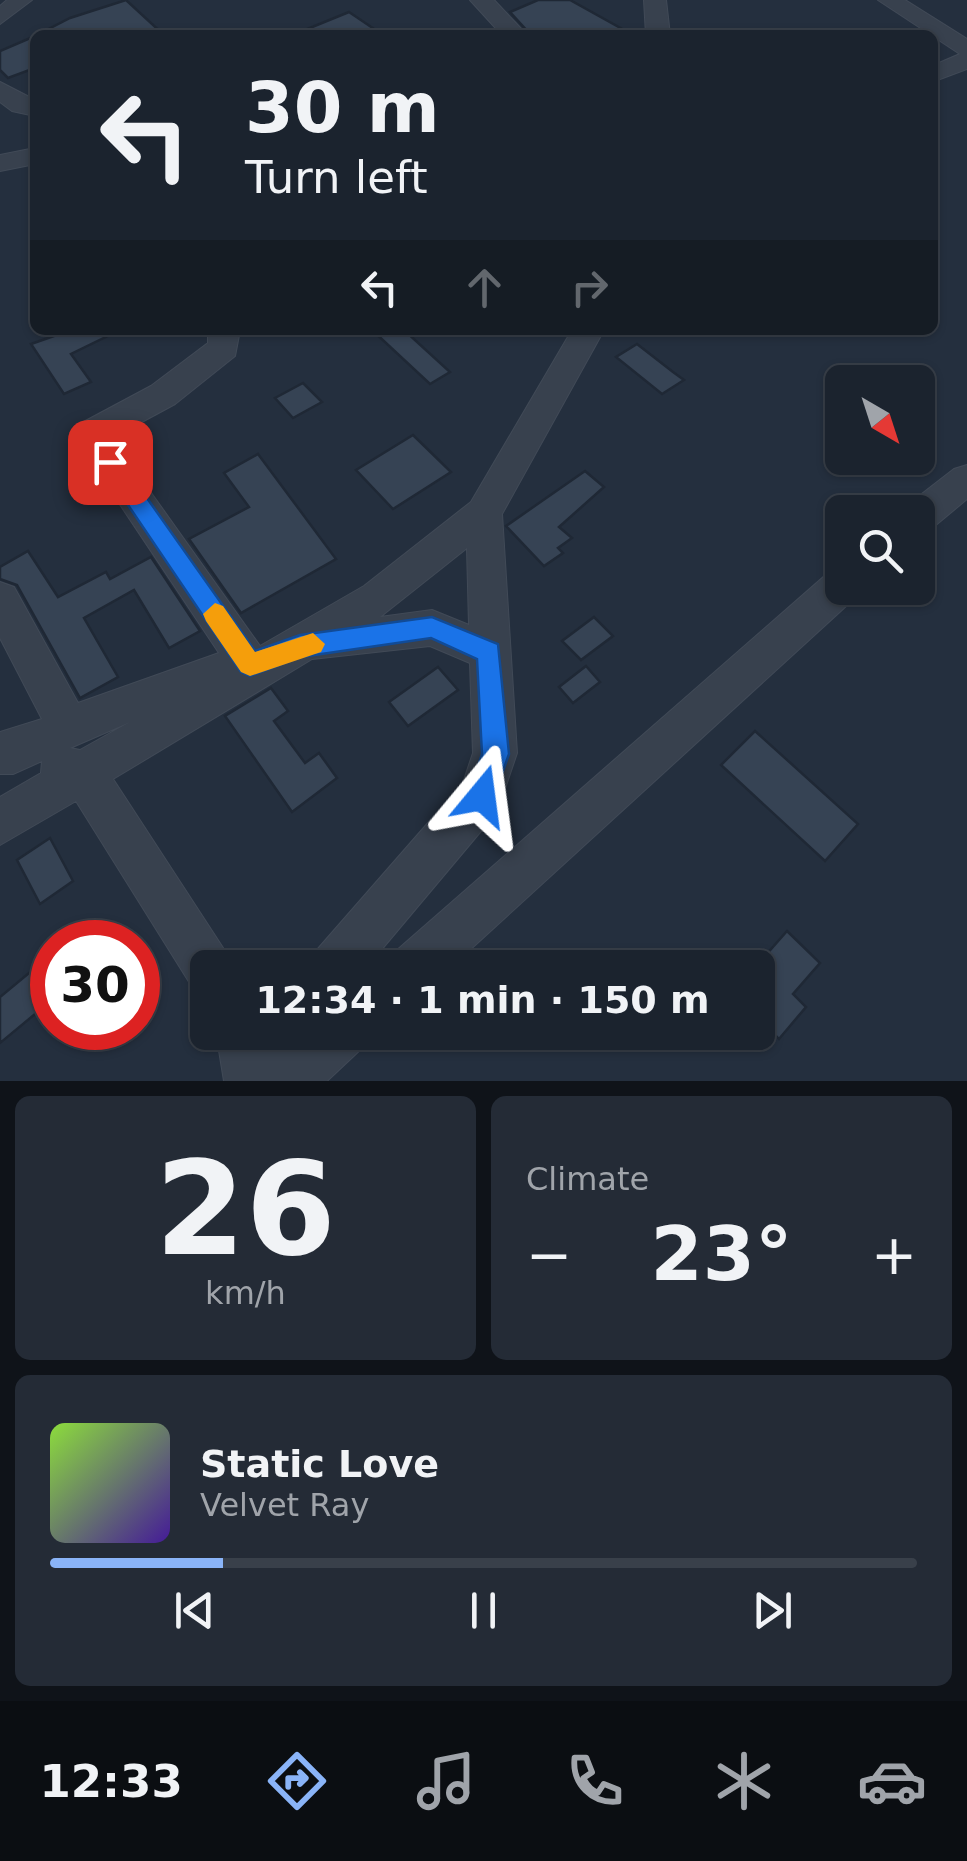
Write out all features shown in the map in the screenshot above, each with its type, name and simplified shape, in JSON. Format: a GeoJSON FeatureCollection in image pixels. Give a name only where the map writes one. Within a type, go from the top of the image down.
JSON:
{"type":"FeatureCollection","features":[{"type":"Feature","properties":{"kind":"street"},"geometry":{"type":"LineString","coordinates":[[0,17],[21,0]]}},
{"type":"Feature","properties":{"kind":"street"},"geometry":{"type":"LineString","coordinates":[[481,0],[510,30]]}},
{"type":"Feature","properties":{"kind":"street"},"geometry":{"type":"LineString","coordinates":[[655,0],[658,30]]}},
{"type":"Feature","properties":{"kind":"street"},"geometry":{"type":"LineString","coordinates":[[890,0],[937,30]]}},
{"type":"Feature","properties":{"kind":"street"},"geometry":{"type":"LineString","coordinates":[[914,15],[967,24]]}},
{"type":"Feature","properties":{"kind":"street"},"geometry":{"type":"LineString","coordinates":[[938,30],[967,49]]}},
{"type":"Feature","properties":{"kind":"street"},"geometry":{"type":"LineString","coordinates":[[938,72],[967,60]]}},
{"type":"Feature","properties":{"kind":"street"},"geometry":{"type":"LineString","coordinates":[[0,89],[20,106],[30,107]]}},
{"type":"Feature","properties":{"kind":"street"},"geometry":{"type":"LineString","coordinates":[[0,162],[30,157]]}},
{"type":"Feature","properties":{"kind":"street"},"geometry":{"type":"LineString","coordinates":[[224,335],[224,348],[163,395],[90,434],[250,664]]}},
{"type":"Feature","properties":{"kind":"street"},"geometry":{"type":"LineString","coordinates":[[0,822],[378,598],[484,513],[585,335]]}},
{"type":"Feature","properties":{"kind":"street"},"geometry":{"type":"LineString","coordinates":[[935,505],[967,480]]}},
{"type":"Feature","properties":{"kind":"street"},"geometry":{"type":"LineString","coordinates":[[348,950],[482,796],[496,754],[484,513]]}},
{"type":"Feature","properties":{"kind":"street"},"geometry":{"type":"LineString","coordinates":[[0,598],[69,728]]}},
{"type":"Feature","properties":{"kind":"street"},"geometry":{"type":"LineString","coordinates":[[434,950],[825,601]]}},
{"type":"Feature","properties":{"kind":"street"},"geometry":{"type":"LineString","coordinates":[[0,755],[181,680],[250,664],[300,646],[432,628],[489,652]]}},
{"type":"Feature","properties":{"kind":"street"},"geometry":{"type":"LineString","coordinates":[[0,755],[83,772],[197,950]]}},
{"type":"Feature","properties":{"kind":"street"},"geometry":{"type":"LineString","coordinates":[[245,1050],[250,1081]]}},
{"type":"Feature","properties":{"kind":"street"},"geometry":{"type":"LineString","coordinates":[[270,1081],[284,1050]]}},
{"type":"Feature","properties":{"kind":"street"},"geometry":{"type":"LineString","coordinates":[[289,1081],[323,1050]]}},
{"type":"Feature","properties":{"kind":"building"},"geometry":{"type":"Polygon","coordinates":[[[126,0],[159,30],[47,30],[126,0]]]}},
{"type":"Feature","properties":{"kind":"building"},"geometry":{"type":"Polygon","coordinates":[[[538,0],[570,0],[624,30],[526,30],[510,12],[538,0]]]}},
{"type":"Feature","properties":{"kind":"building"},"geometry":{"type":"Polygon","coordinates":[[[349,12],[376,30],[305,30],[349,12]]]}},
{"type":"Feature","properties":{"kind":"building"},"geometry":{"type":"Polygon","coordinates":[[[30,38],[30,70],[8,78],[0,70],[0,51],[30,38]]]}},
{"type":"Feature","properties":{"kind":"building"},"geometry":{"type":"Polygon","coordinates":[[[57,335],[110,335],[71,354],[91,382],[64,394],[31,344],[57,335]]]}},
{"type":"Feature","properties":{"kind":"building"},"geometry":{"type":"Polygon","coordinates":[[[377,335],[409,335],[450,372],[430,384],[377,335]]]}},
{"type":"Feature","properties":{"kind":"building"},"geometry":{"type":"Polygon","coordinates":[[[637,344],[684,380],[662,394],[616,357],[637,344]]]}},
{"type":"Feature","properties":{"kind":"building"},"geometry":{"type":"Polygon","coordinates":[[[303,383],[322,402],[293,418],[275,398],[303,383]]]}},
{"type":"Feature","properties":{"kind":"building"},"geometry":{"type":"Polygon","coordinates":[[[413,435],[451,472],[393,509],[356,470],[413,435]]]}},
{"type":"Feature","properties":{"kind":"building"},"geometry":{"type":"Polygon","coordinates":[[[258,454],[336,559],[241,613],[189,539],[249,507],[224,473],[258,454]]]}},
{"type":"Feature","properties":{"kind":"building"},"geometry":{"type":"Polygon","coordinates":[[[585,471],[604,487],[559,527],[572,538],[558,548],[563,553],[544,566],[506,526],[585,471]]]}},
{"type":"Feature","properties":{"kind":"building"},"geometry":{"type":"Polygon","coordinates":[[[28,551],[58,597],[106,572],[110,579],[151,557],[200,631],[169,648],[134,590],[84,618],[118,677],[80,698],[17,585],[0,579],[0,567],[28,551]]]}},
{"type":"Feature","properties":{"kind":"building"},"geometry":{"type":"Polygon","coordinates":[[[594,617],[613,636],[581,660],[562,641],[594,617]]]}},
{"type":"Feature","properties":{"kind":"building"},"geometry":{"type":"Polygon","coordinates":[[[586,666],[600,682],[573,703],[559,687],[586,666]]]}},
{"type":"Feature","properties":{"kind":"building"},"geometry":{"type":"Polygon","coordinates":[[[438,667],[458,690],[408,726],[389,702],[438,667]]]}},
{"type":"Feature","properties":{"kind":"building"},"geometry":{"type":"Polygon","coordinates":[[[271,688],[288,711],[274,721],[305,763],[319,753],[337,778],[292,812],[225,716],[271,688]]]}},
{"type":"Feature","properties":{"kind":"building"},"geometry":{"type":"Polygon","coordinates":[[[755,731],[858,824],[825,861],[721,765],[755,731]]]}},
{"type":"Feature","properties":{"kind":"building"},"geometry":{"type":"Polygon","coordinates":[[[50,838],[73,881],[40,904],[17,860],[50,838]]]}},
{"type":"Feature","properties":{"kind":"building"},"geometry":{"type":"Polygon","coordinates":[[[787,931],[820,963],[793,994],[806,1007],[779,1039],[775,1035],[775,950],[770,950],[787,931]]]}},
{"type":"Feature","properties":{"kind":"building"},"geometry":{"type":"Polygon","coordinates":[[[30,972],[30,1018],[0,1043],[0,997],[30,972]]]}},
{"type":"Feature","properties":{"kind":"slow traffic"},"geometry":{"type":"LineString","coordinates":[[215,614],[250,664],[313,644]]}},
{"type":"Feature","properties":{"kind":"route"},"geometry":{"type":"LineString","coordinates":[[110,462],[250,664],[300,646],[432,628],[489,652],[496,754],[482,796]]}}]}
